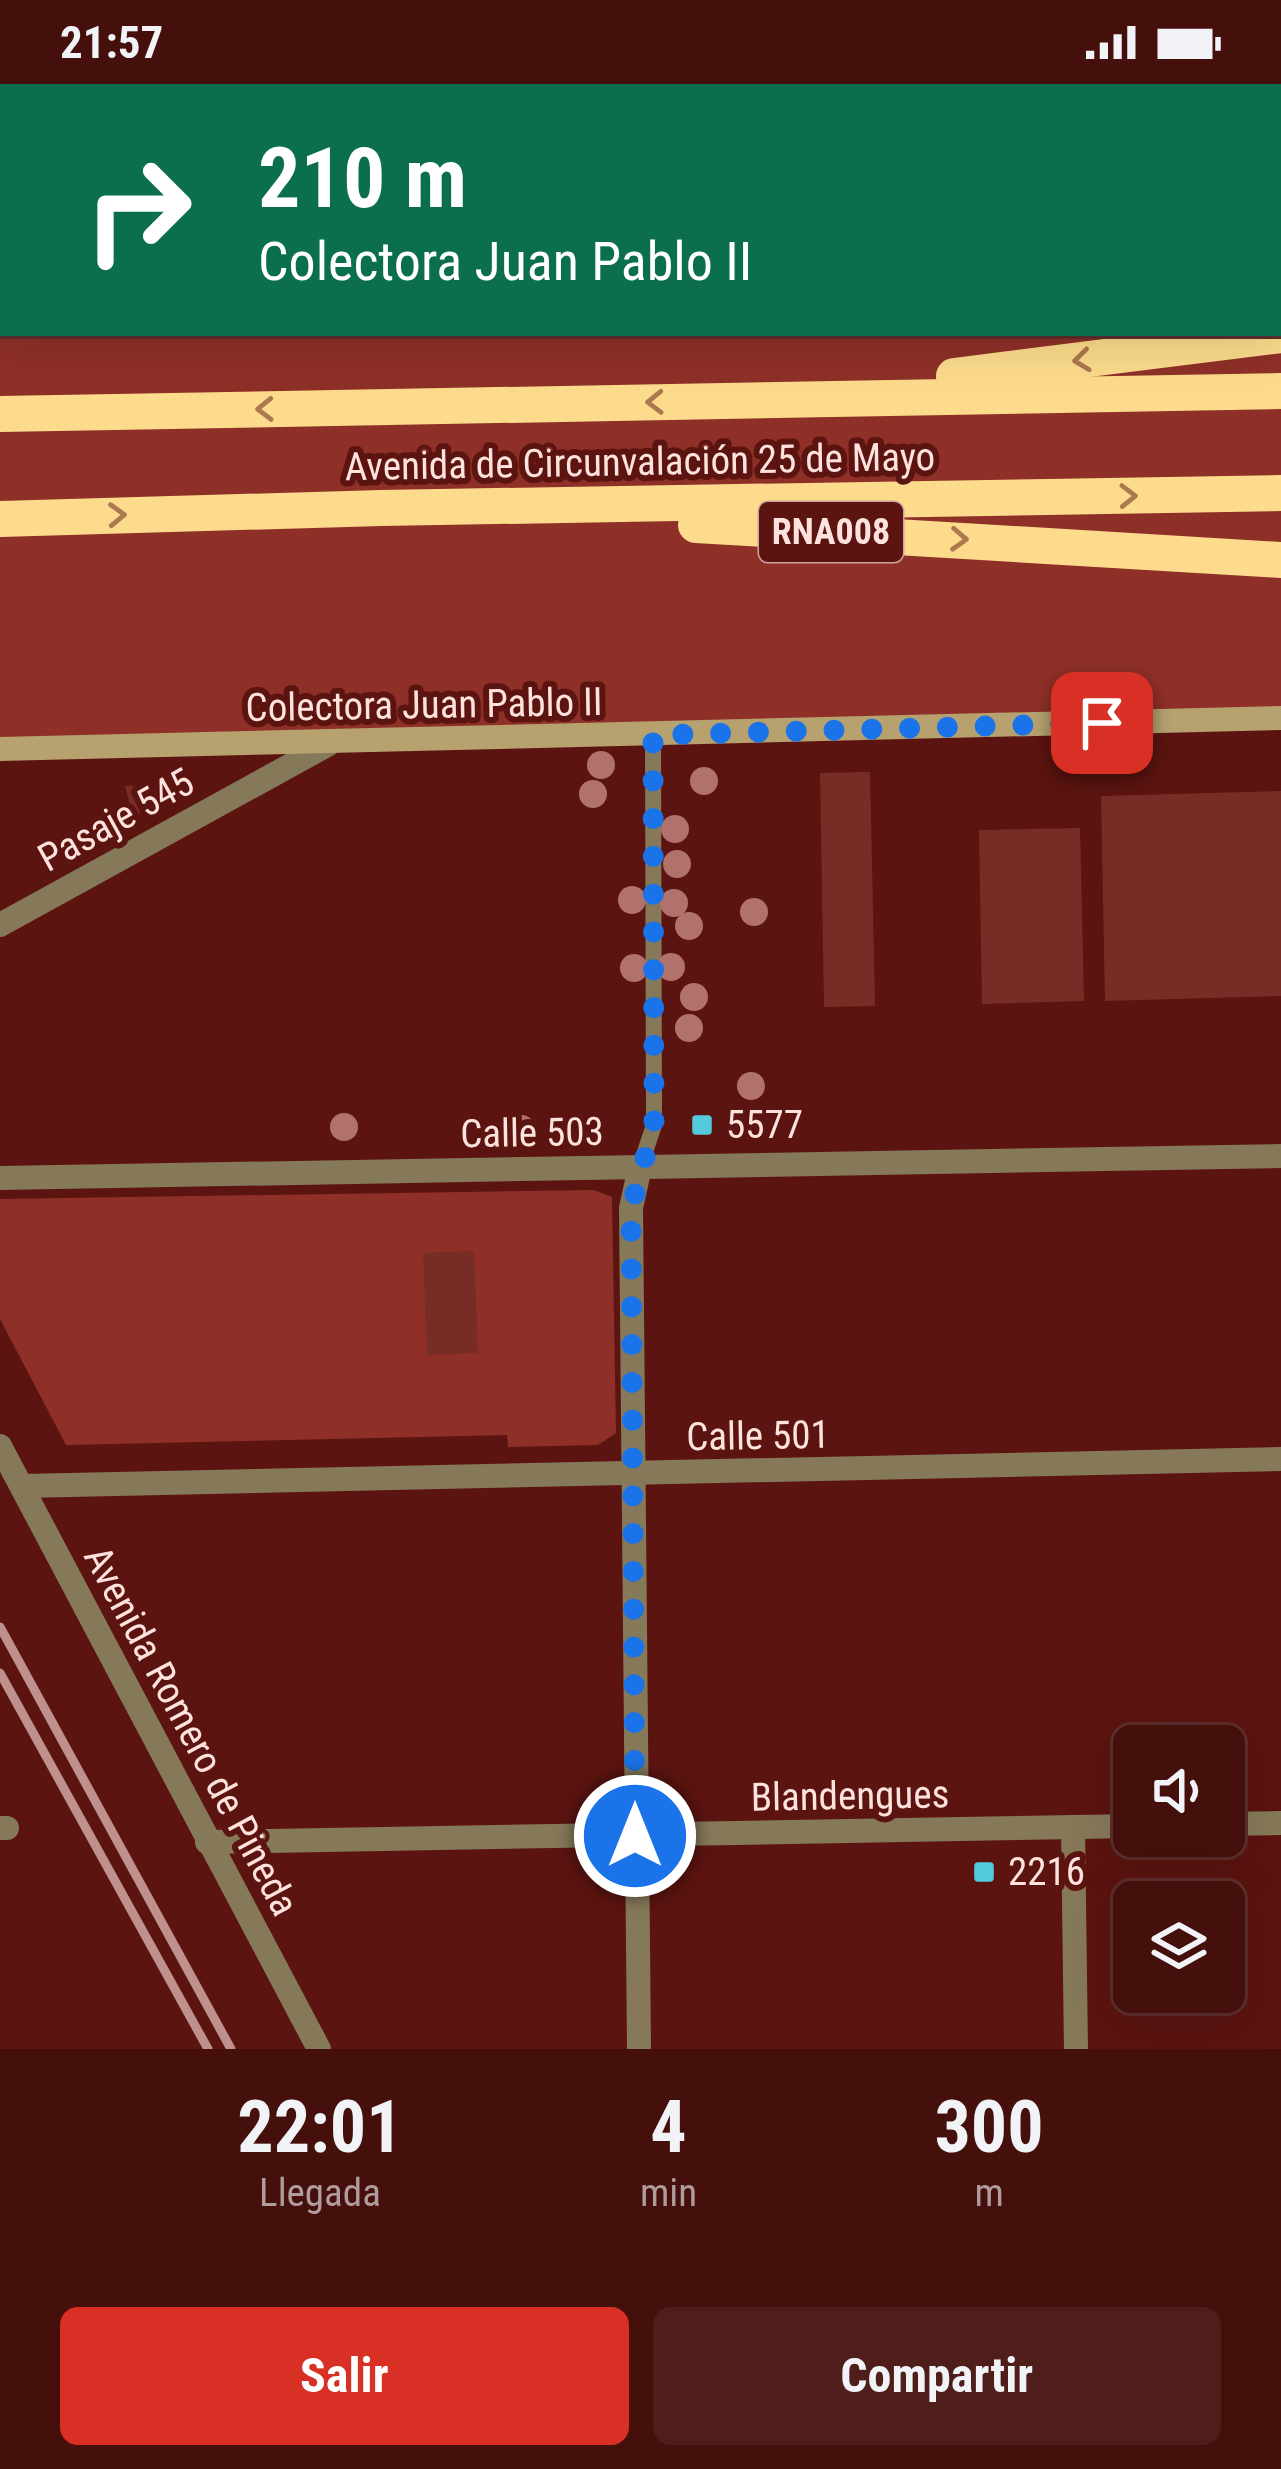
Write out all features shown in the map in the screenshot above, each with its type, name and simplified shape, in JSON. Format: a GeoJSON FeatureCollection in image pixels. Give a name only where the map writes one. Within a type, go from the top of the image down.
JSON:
{"type":"FeatureCollection","features":[{"type":"Feature","properties":{"kind":"highway"},"geometry":{"type":"LineString","coordinates":[[772,400],[1273,336]]}},
{"type":"Feature","properties":{"kind":"highway","name":"Avenida de Circunvalación 25 de Mayo"},"geometry":{"type":"LineString","coordinates":[[0,414],[1281,391]]}},
{"type":"Feature","properties":{"kind":"highway","name":"Avenida de Circunvalación 25 de Mayo"},"geometry":{"type":"LineString","coordinates":[[0,519],[1281,493]]}},
{"type":"Feature","properties":{"kind":"highway","name":"RNA008"},"geometry":{"type":"LineString","coordinates":[[381,508],[1281,560]]}},
{"type":"Feature","properties":{"kind":"main road","name":"Colectora Juan Pablo II"},"geometry":{"type":"LineString","coordinates":[[0,749],[1281,718]]}},
{"type":"Feature","properties":{"kind":"street","name":"Pasaje 545"},"geometry":{"type":"LineString","coordinates":[[0,925],[329,744]]}},
{"type":"Feature","properties":{"kind":"street","name":"Calle 503"},"geometry":{"type":"LineString","coordinates":[[0,1178],[1281,1156]]}},
{"type":"Feature","properties":{"kind":"street"},"geometry":{"type":"LineString","coordinates":[[639,2049],[631,1208],[640,1167]]}},
{"type":"Feature","properties":{"kind":"street","name":"Avenida Romero de Pineda"},"geometry":{"type":"LineString","coordinates":[[0,1446],[319,2049]]}},
{"type":"Feature","properties":{"kind":"street","name":"Calle 501"},"geometry":{"type":"LineString","coordinates":[[22,1486],[1281,1459]]}},
{"type":"Feature","properties":{"kind":"street"},"geometry":{"type":"LineString","coordinates":[[1245,1824],[1281,1823]]}},
{"type":"Feature","properties":{"kind":"street","name":"Blandengues"},"geometry":{"type":"LineString","coordinates":[[208,1842],[1113,1826]]}},
{"type":"Feature","properties":{"kind":"street"},"geometry":{"type":"LineString","coordinates":[[1073,1827],[1076,2049]]}},
{"type":"Feature","properties":{"kind":"lane"},"geometry":{"type":"LineString","coordinates":[[640,1167],[654,1125],[653,735]]}},
{"type":"Feature","properties":{"kind":"shaded area"},"geometry":{"type":"Polygon","coordinates":[[[0,336],[1281,336],[1281,718],[0,749],[0,336]]]}},
{"type":"Feature","properties":{"kind":"shaded area"},"geometry":{"type":"Polygon","coordinates":[[[594,1190],[612,1197],[616,1433],[598,1445],[508,1447],[507,1435],[66,1445],[0,1319],[0,1199],[594,1190]]]}},
{"type":"Feature","properties":{"kind":"building"},"geometry":{"type":"Polygon","coordinates":[[[870,772],[875,1006],[824,1007],[820,773],[870,772]]]}},
{"type":"Feature","properties":{"kind":"building"},"geometry":{"type":"Polygon","coordinates":[[[172,785],[175,795],[133,817],[125,786],[172,785]]]}},
{"type":"Feature","properties":{"kind":"building"},"geometry":{"type":"Polygon","coordinates":[[[1281,791],[1281,996],[1105,1001],[1101,796],[1281,791]]]}},
{"type":"Feature","properties":{"kind":"building"},"geometry":{"type":"Polygon","coordinates":[[[1080,828],[1084,1001],[982,1004],[979,830],[1080,828]]]}},
{"type":"Feature","properties":{"kind":"building"},"geometry":{"type":"Polygon","coordinates":[[[474,1251],[478,1353],[427,1355],[423,1253],[474,1251]]]}},
{"type":"Feature","properties":{"kind":"railway"},"geometry":{"type":"LineString","coordinates":[[0,1627],[231,2049]]}},
{"type":"Feature","properties":{"kind":"railway"},"geometry":{"type":"LineString","coordinates":[[0,1673],[208,2049]]}},
{"type":"Feature","properties":{"kind":"place","name":"5577"},"geometry":{"type":"Point","coordinates":[702,1125]}},
{"type":"Feature","properties":{"kind":"place","name":"2216"},"geometry":{"type":"Point","coordinates":[984,1872]}},
{"type":"Feature","properties":{"kind":"route"},"geometry":{"type":"LineString","coordinates":[[635,1836],[631,1208],[654,1125],[653,735],[1102,723]]}}]}
